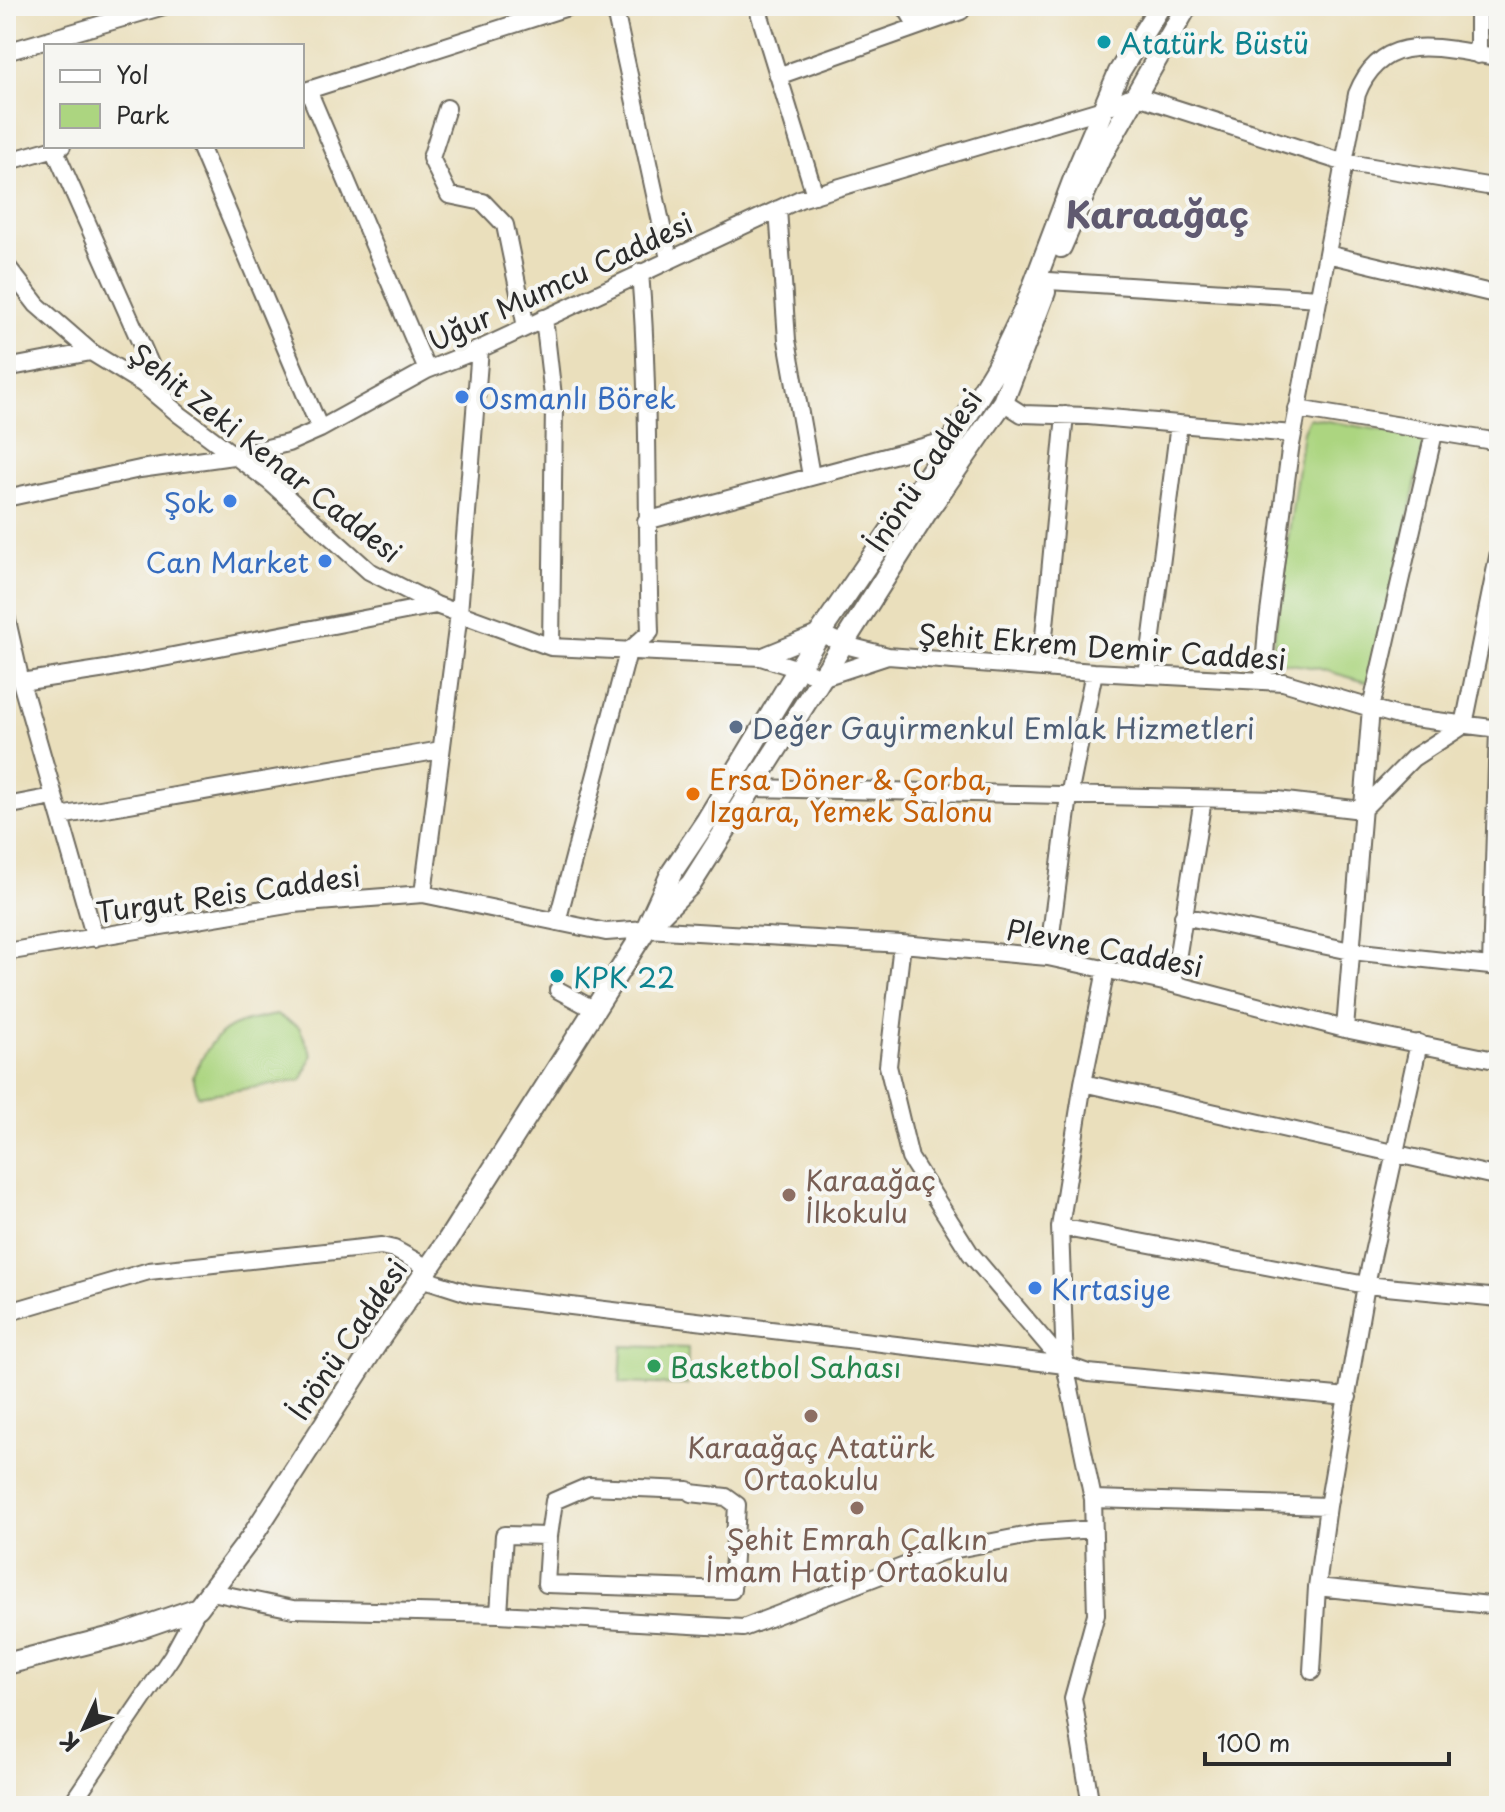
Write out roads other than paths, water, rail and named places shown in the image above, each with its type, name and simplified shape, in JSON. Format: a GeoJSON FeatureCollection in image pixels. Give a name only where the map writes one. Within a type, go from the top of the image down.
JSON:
{"type":"FeatureCollection","features":[{"type":"Feature","properties":{"kind":"main road","name":"İnönü Caddesi"},"geometry":{"type":"LineString","coordinates":[[6,1664],[120,1635],[198,1608],[251,1538],[646,929],[672,872],[820,633],[953,439],[996,368],[1025,308],[1078,168],[1119,72],[1160,6]]}},
{"type":"Feature","properties":{"kind":"main road","name":"İnönü Caddesi"},"geometry":{"type":"LineString","coordinates":[[646,929],[691,884],[926,513],[1003,402],[1100,158],[1187,6]]}},
{"type":"Feature","properties":{"kind":"street"},"geometry":{"type":"LineString","coordinates":[[6,52],[164,6]]}},
{"type":"Feature","properties":{"kind":"street"},"geometry":{"type":"LineString","coordinates":[[427,370],[305,91],[571,6]]}},
{"type":"Feature","properties":{"kind":"street"},"geometry":{"type":"LineString","coordinates":[[614,6],[669,259]]}},
{"type":"Feature","properties":{"kind":"street"},"geometry":{"type":"LineString","coordinates":[[757,6],[815,195]]}},
{"type":"Feature","properties":{"kind":"street"},"geometry":{"type":"LineString","coordinates":[[905,6],[917,26]]}},
{"type":"Feature","properties":{"kind":"street"},"geometry":{"type":"LineString","coordinates":[[1478,6],[1478,55]]}},
{"type":"Feature","properties":{"kind":"street"},"geometry":{"type":"LineString","coordinates":[[778,76],[961,11]]}},
{"type":"Feature","properties":{"kind":"street"},"geometry":{"type":"LineString","coordinates":[[1263,681],[1267,629],[1297,409],[1342,162],[1364,75],[1380,58],[1413,46],[1499,57]]}},
{"type":"Feature","properties":{"kind":"street"},"geometry":{"type":"LineString","coordinates":[[1134,95],[1342,162],[1499,188]]}},
{"type":"Feature","properties":{"kind":"street","name":"Uğur Mumcu Caddesi"},"geometry":{"type":"LineString","coordinates":[[6,498],[140,469],[233,456],[288,443],[320,429],[427,370],[480,349],[778,209],[815,195],[1103,109],[1134,95]]}},
{"type":"Feature","properties":{"kind":"street"},"geometry":{"type":"LineString","coordinates":[[447,108],[431,158],[449,195],[483,202],[505,225],[526,327]]}},
{"type":"Feature","properties":{"kind":"street"},"geometry":{"type":"LineString","coordinates":[[6,162],[55,148]]}},
{"type":"Feature","properties":{"kind":"street"},"geometry":{"type":"LineString","coordinates":[[58,148],[169,406]]}},
{"type":"Feature","properties":{"kind":"street"},"geometry":{"type":"LineString","coordinates":[[201,148],[320,429]]}},
{"type":"Feature","properties":{"kind":"street"},"geometry":{"type":"LineString","coordinates":[[778,209],[787,340],[811,476]]}},
{"type":"Feature","properties":{"kind":"street"},"geometry":{"type":"LineString","coordinates":[[1327,254],[1499,295]]}},
{"type":"Feature","properties":{"kind":"street","name":"Şehit Zeki Kenar Caddesi"},"geometry":{"type":"LineString","coordinates":[[6,265],[37,305],[91,352],[143,384],[270,482],[369,571],[436,605],[551,647],[761,657]]}},
{"type":"Feature","properties":{"kind":"street"},"geometry":{"type":"LineString","coordinates":[[557,922],[628,652],[650,632],[646,521],[647,356],[640,272]]}},
{"type":"Feature","properties":{"kind":"street"},"geometry":{"type":"LineString","coordinates":[[1049,281],[1319,298]]}},
{"type":"Feature","properties":{"kind":"street"},"geometry":{"type":"LineString","coordinates":[[544,318],[554,405],[551,647]]}},
{"type":"Feature","properties":{"kind":"street"},"geometry":{"type":"LineString","coordinates":[[423,894],[459,613],[480,349]]}},
{"type":"Feature","properties":{"kind":"street"},"geometry":{"type":"LineString","coordinates":[[6,368],[91,352]]}},
{"type":"Feature","properties":{"kind":"street"},"geometry":{"type":"LineString","coordinates":[[1003,402],[1022,414],[1293,434]]}},
{"type":"Feature","properties":{"kind":"street"},"geometry":{"type":"LineString","coordinates":[[1297,409],[1499,442]]}},
{"type":"Feature","properties":{"kind":"street"},"geometry":{"type":"LineString","coordinates":[[1041,668],[1065,415]]}},
{"type":"Feature","properties":{"kind":"street"},"geometry":{"type":"LineString","coordinates":[[1147,675],[1179,424]]}},
{"type":"Feature","properties":{"kind":"street"},"geometry":{"type":"LineString","coordinates":[[1345,1029],[1371,708],[1434,433]]}},
{"type":"Feature","properties":{"kind":"street"},"geometry":{"type":"LineString","coordinates":[[646,521],[953,439]]}},
{"type":"Feature","properties":{"kind":"street"},"geometry":{"type":"LineString","coordinates":[[1362,810],[1413,758],[1464,725],[1499,552]]}},
{"type":"Feature","properties":{"kind":"street"},"geometry":{"type":"LineString","coordinates":[[21,682],[106,669],[436,605]]}},
{"type":"Feature","properties":{"kind":"street"},"geometry":{"type":"LineString","coordinates":[[7,625],[95,938]]}},
{"type":"Feature","properties":{"kind":"street"},"geometry":{"type":"LineString","coordinates":[[761,657],[820,633],[845,645],[888,656]]}},
{"type":"Feature","properties":{"kind":"street"},"geometry":{"type":"LineString","coordinates":[[761,657],[824,677],[888,656]]}},
{"type":"Feature","properties":{"kind":"street","name":"Şehit Ekrem Demir Caddesi"},"geometry":{"type":"LineString","coordinates":[[888,656],[1094,672],[1283,682],[1398,716],[1499,729]]}},
{"type":"Feature","properties":{"kind":"street"},"geometry":{"type":"LineString","coordinates":[[1048,957],[1069,796],[1094,672]]}},
{"type":"Feature","properties":{"kind":"street"},"geometry":{"type":"LineString","coordinates":[[1183,916],[1351,951],[1495,967],[1499,729]]}},
{"type":"Feature","properties":{"kind":"street"},"geometry":{"type":"LineString","coordinates":[[60,816],[441,750]]}},
{"type":"Feature","properties":{"kind":"street"},"geometry":{"type":"LineString","coordinates":[[754,788],[1277,800],[1362,810]]}},
{"type":"Feature","properties":{"kind":"street"},"geometry":{"type":"LineString","coordinates":[[6,806],[53,797]]}},
{"type":"Feature","properties":{"kind":"street"},"geometry":{"type":"LineString","coordinates":[[1173,984],[1203,799]]}},
{"type":"Feature","properties":{"kind":"street","name":"Turgut Reis Caddesi"},"geometry":{"type":"LineString","coordinates":[[6,952],[293,904],[423,894],[606,932],[646,929]]}},
{"type":"Feature","properties":{"kind":"street","name":"Plevne Caddesi"},"geometry":{"type":"LineString","coordinates":[[646,929],[902,944],[1048,957],[1173,984],[1345,1029],[1499,1061]]}},
{"type":"Feature","properties":{"kind":"street"},"geometry":{"type":"LineString","coordinates":[[902,944],[888,1066],[910,1158],[970,1253],[1065,1365]]}},
{"type":"Feature","properties":{"kind":"street"},"geometry":{"type":"LineString","coordinates":[[1091,1806],[1073,1698],[1096,1614],[1093,1499],[1065,1365],[1060,1227],[1083,1083],[1104,980],[1103,968]]}},
{"type":"Feature","properties":{"kind":"street"},"geometry":{"type":"LineString","coordinates":[[558,990],[593,1009]]}},
{"type":"Feature","properties":{"kind":"street"},"geometry":{"type":"LineString","coordinates":[[1312,1671],[1317,1587],[1328,1506],[1366,1285],[1419,1043]]}},
{"type":"Feature","properties":{"kind":"street"},"geometry":{"type":"LineString","coordinates":[[1083,1083],[1499,1177]]}},
{"type":"Feature","properties":{"kind":"street"},"geometry":{"type":"LineString","coordinates":[[1060,1227],[1366,1285],[1499,1298]]}},
{"type":"Feature","properties":{"kind":"street"},"geometry":{"type":"LineString","coordinates":[[7,1307],[149,1271],[381,1246],[394,1249],[424,1273],[471,1294],[1065,1365],[1088,1373],[1348,1397]]}},
{"type":"Feature","properties":{"kind":"street"},"geometry":{"type":"LineString","coordinates":[[589,1486],[688,1490],[691,1493],[726,1497],[737,1505],[732,1590],[546,1584],[549,1536],[554,1501],[589,1486]]}},
{"type":"Feature","properties":{"kind":"street"},"geometry":{"type":"LineString","coordinates":[[1093,1499],[1328,1506]]}},
{"type":"Feature","properties":{"kind":"street"},"geometry":{"type":"LineString","coordinates":[[212,1592],[293,1609],[499,1614],[743,1628],[941,1552],[1040,1533],[1094,1529]]}},
{"type":"Feature","properties":{"kind":"street"},"geometry":{"type":"LineString","coordinates":[[499,1614],[504,1535],[549,1536]]}},
{"type":"Feature","properties":{"kind":"street"},"geometry":{"type":"LineString","coordinates":[[1317,1587],[1499,1606]]}},
{"type":"Feature","properties":{"kind":"street"},"geometry":{"type":"LineString","coordinates":[[70,1806],[172,1656],[198,1608]]}},
{"type":"Feature","properties":{"kind":"place","name":"Atatürk Büstü"},"geometry":{"type":"Point","coordinates":[1104,42]}},
{"type":"Feature","properties":{"kind":"place","name":"Osmanlı Börek"},"geometry":{"type":"Point","coordinates":[462,397]}},
{"type":"Feature","properties":{"kind":"place","name":"Şok"},"geometry":{"type":"Point","coordinates":[230,501]}},
{"type":"Feature","properties":{"kind":"place","name":"Can Market"},"geometry":{"type":"Point","coordinates":[325,561]}},
{"type":"Feature","properties":{"kind":"place","name":"Değer Gayirmenkul Emlak Hizmetleri"},"geometry":{"type":"Point","coordinates":[736,727]}},
{"type":"Feature","properties":{"kind":"place","name":"Ersa Döner & Çorba, Izgara, Yemek Salonu"},"geometry":{"type":"Point","coordinates":[693,794]}},
{"type":"Feature","properties":{"kind":"place","name":"KPK 22"},"geometry":{"type":"Point","coordinates":[557,976]}},
{"type":"Feature","properties":{"kind":"place","name":"Karaağaç İlkokulu"},"geometry":{"type":"Point","coordinates":[789,1195]}},
{"type":"Feature","properties":{"kind":"place","name":"Kırtasiye"},"geometry":{"type":"Point","coordinates":[1035,1288]}},
{"type":"Feature","properties":{"kind":"place","name":"Basketbol Sahası"},"geometry":{"type":"Point","coordinates":[654,1366]}},
{"type":"Feature","properties":{"kind":"place","name":"Karaağaç Atatürk Ortaokulu"},"geometry":{"type":"Point","coordinates":[811,1416]}},
{"type":"Feature","properties":{"kind":"place","name":"Şehit Emrah Çalkın İmam Hatip Ortaokulu"},"geometry":{"type":"Point","coordinates":[857,1508]}},
{"type":"Feature","properties":{"kind":"district","name":"Karaağaç"},"geometry":{"type":"Point","coordinates":[1157,213]}}]}
